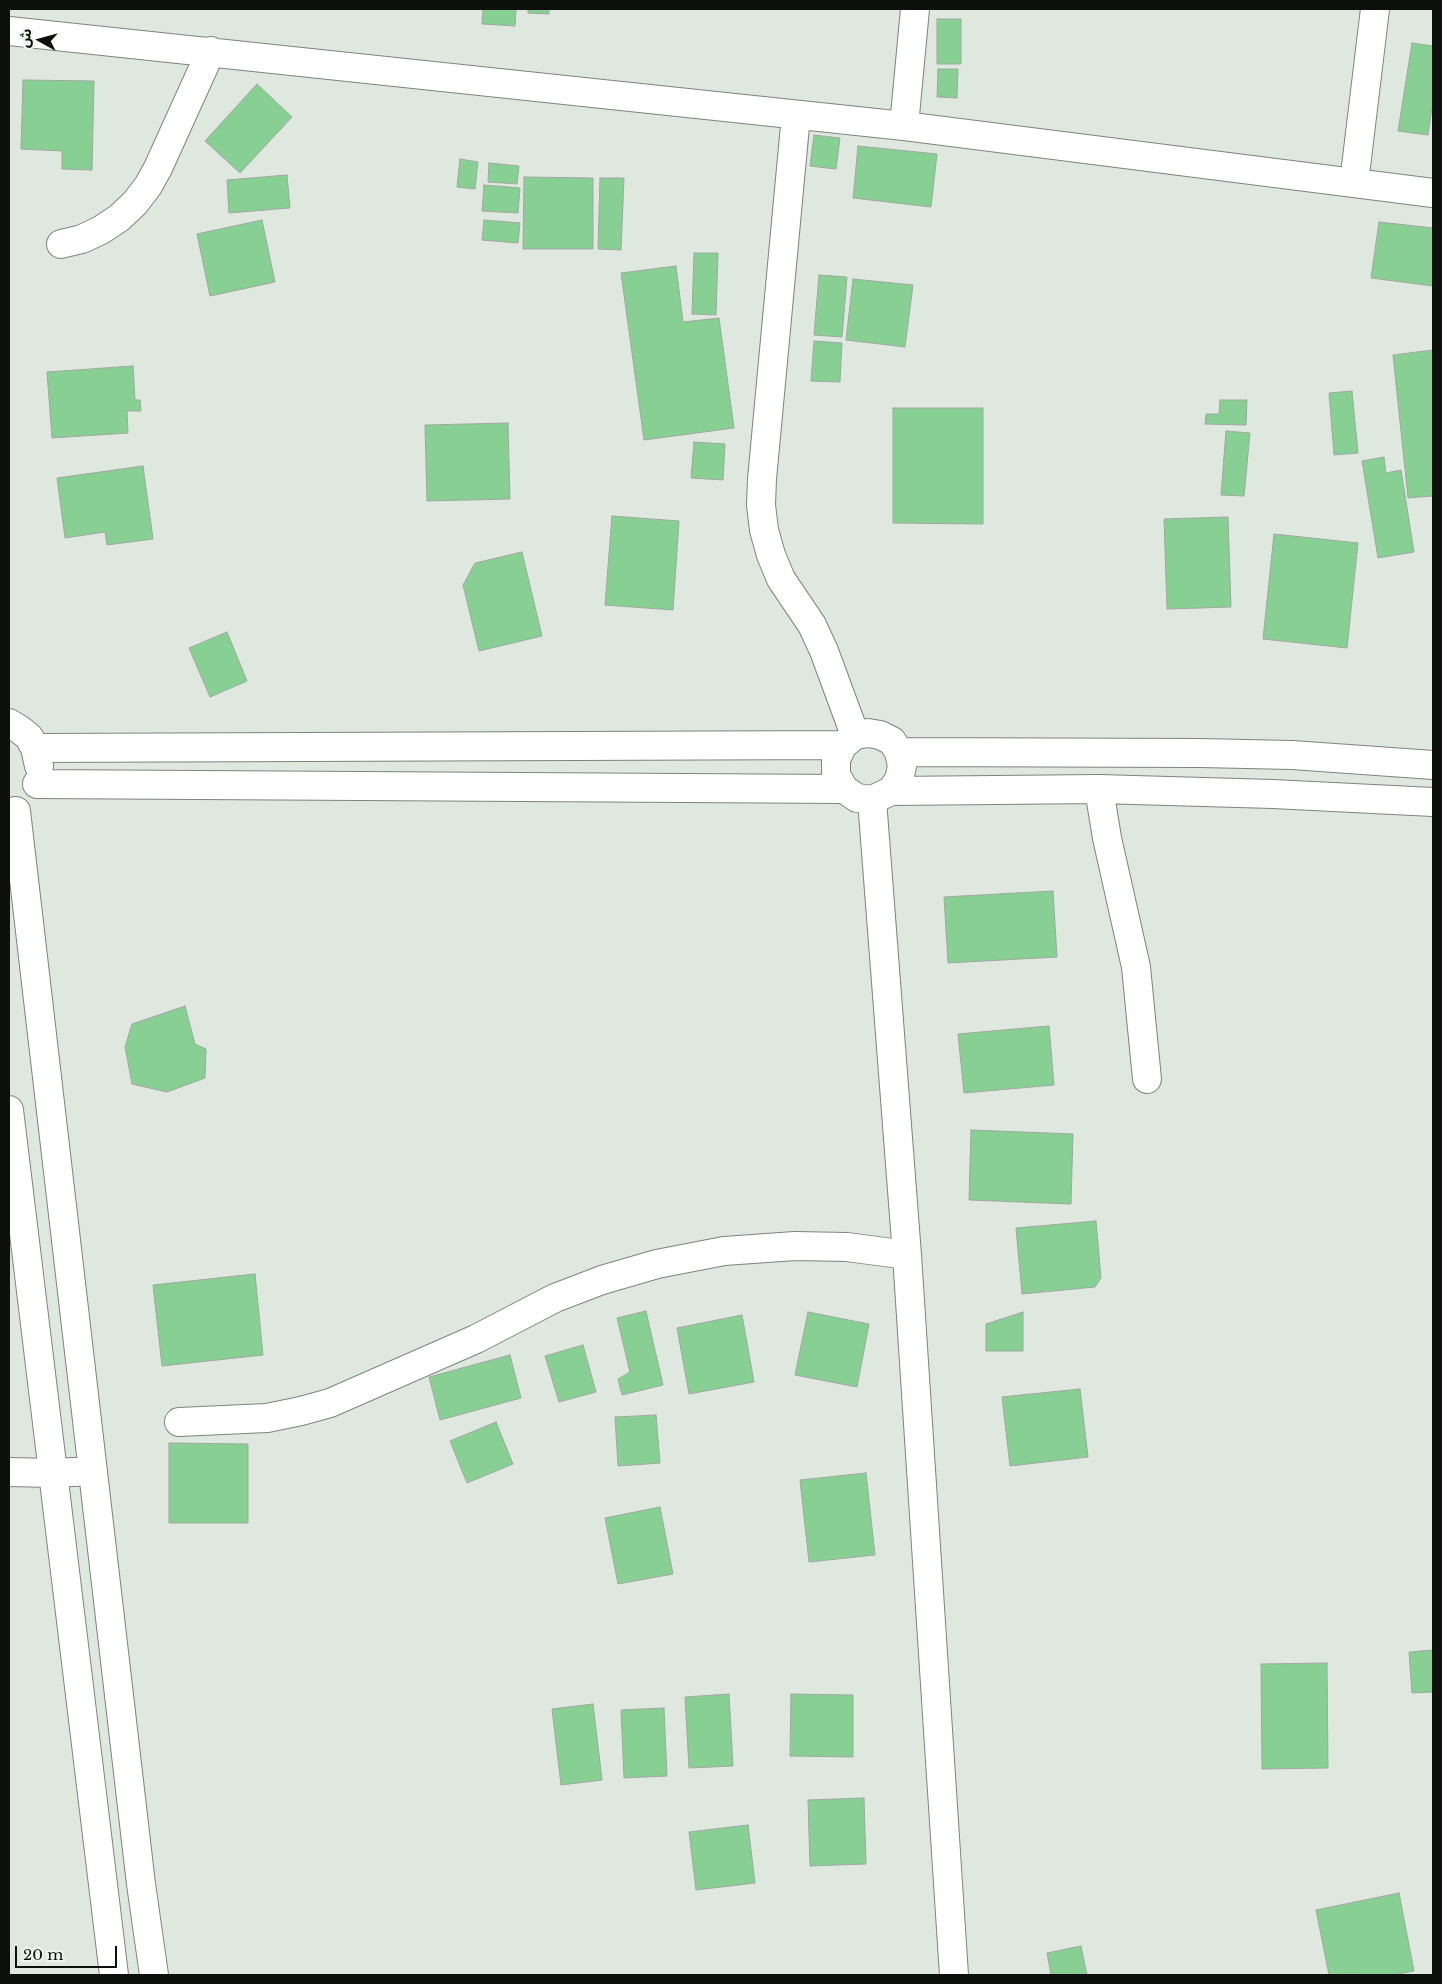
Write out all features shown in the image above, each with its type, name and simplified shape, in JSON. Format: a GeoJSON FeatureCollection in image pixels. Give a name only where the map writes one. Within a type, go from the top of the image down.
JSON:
{"type":"FeatureCollection","features":[{"type":"Feature","properties":{"kind":"street"},"geometry":{"type":"LineString","coordinates":[[904,126],[915,9]]}},
{"type":"Feature","properties":{"kind":"street"},"geometry":{"type":"LineString","coordinates":[[1354,183],[1375,9]]}},
{"type":"Feature","properties":{"kind":"street"},"geometry":{"type":"LineString","coordinates":[[9,31],[904,126],[1433,193]]}},
{"type":"Feature","properties":{"kind":"street"},"geometry":{"type":"LineString","coordinates":[[61,244],[82,239],[101,230],[119,218],[135,203],[148,186],[158,168],[211,51]]}},
{"type":"Feature","properties":{"kind":"street"},"geometry":{"type":"LineString","coordinates":[[796,115],[761,505],[764,530],[771,555],[781,579],[807,618],[824,650],[849,740],[836,759],[836,775],[844,789],[857,798],[882,795],[1099,789],[1273,794],[1433,802]]}},
{"type":"Feature","properties":{"kind":"street"},"geometry":{"type":"LineString","coordinates":[[9,724],[29,737],[39,760],[40,772],[37,784],[29,799],[12,812],[93,1471],[141,1884],[154,1975]]}},
{"type":"Feature","properties":{"kind":"street"},"geometry":{"type":"LineString","coordinates":[[35,748],[849,740],[868,733],[880,735],[892,741],[899,752],[902,766],[900,780],[882,795]]}},
{"type":"Feature","properties":{"kind":"street"},"geometry":{"type":"LineString","coordinates":[[899,752],[1292,755],[1433,765]]}},
{"type":"Feature","properties":{"kind":"street"},"geometry":{"type":"LineString","coordinates":[[37,784],[844,789]]}},
{"type":"Feature","properties":{"kind":"street"},"geometry":{"type":"LineString","coordinates":[[1099,789],[1107,838],[1136,967],[1147,1079]]}},
{"type":"Feature","properties":{"kind":"street"},"geometry":{"type":"LineString","coordinates":[[882,795],[907,1255],[954,1975]]}},
{"type":"Feature","properties":{"kind":"street"},"geometry":{"type":"LineString","coordinates":[[9,1110],[114,1975]]}},
{"type":"Feature","properties":{"kind":"street"},"geometry":{"type":"LineString","coordinates":[[180,1422],[267,1418],[330,1403],[476,1339],[555,1298],[602,1280],[657,1264],[724,1251],[795,1246],[847,1247],[907,1255]]}},
{"type":"Feature","properties":{"kind":"street"},"geometry":{"type":"LineString","coordinates":[[9,1472],[53,1473],[93,1471]]}},
{"type":"Feature","properties":{"kind":"building"},"geometry":{"type":"Polygon","coordinates":[[[483,9],[516,9],[515,26],[482,24],[483,9]]]}},
{"type":"Feature","properties":{"kind":"building"},"geometry":{"type":"Polygon","coordinates":[[[528,9],[549,9],[549,14],[528,13],[528,9]]]}},
{"type":"Feature","properties":{"kind":"building"},"geometry":{"type":"Polygon","coordinates":[[[937,19],[961,19],[961,64],[937,64],[937,19]]]}},
{"type":"Feature","properties":{"kind":"building"},"geometry":{"type":"Polygon","coordinates":[[[1412,43],[1433,46],[1433,101],[1428,135],[1398,131],[1412,43]]]}},
{"type":"Feature","properties":{"kind":"building"},"geometry":{"type":"Polygon","coordinates":[[[938,69],[958,69],[957,98],[937,97],[938,69]]]}},
{"type":"Feature","properties":{"kind":"building"},"geometry":{"type":"Polygon","coordinates":[[[23,80],[94,81],[92,170],[62,169],[62,151],[21,149],[23,80]]]}},
{"type":"Feature","properties":{"kind":"building"},"geometry":{"type":"Polygon","coordinates":[[[257,84],[292,117],[240,173],[205,141],[257,84]]]}},
{"type":"Feature","properties":{"kind":"building"},"geometry":{"type":"Polygon","coordinates":[[[814,135],[840,138],[836,169],[810,166],[814,135]]]}},
{"type":"Feature","properties":{"kind":"building"},"geometry":{"type":"Polygon","coordinates":[[[858,146],[937,154],[931,207],[853,198],[858,146]]]}},
{"type":"Feature","properties":{"kind":"building"},"geometry":{"type":"Polygon","coordinates":[[[460,159],[478,162],[475,189],[457,187],[460,159]]]}},
{"type":"Feature","properties":{"kind":"building"},"geometry":{"type":"Polygon","coordinates":[[[489,163],[519,166],[517,184],[488,182],[489,163]]]}},
{"type":"Feature","properties":{"kind":"building"},"geometry":{"type":"Polygon","coordinates":[[[287,175],[290,208],[229,213],[227,180],[287,175]]]}},
{"type":"Feature","properties":{"kind":"building"},"geometry":{"type":"Polygon","coordinates":[[[524,177],[593,178],[593,249],[523,249],[524,177]]]}},
{"type":"Feature","properties":{"kind":"building"},"geometry":{"type":"Polygon","coordinates":[[[600,178],[624,178],[621,250],[598,249],[600,178]]]}},
{"type":"Feature","properties":{"kind":"building"},"geometry":{"type":"Polygon","coordinates":[[[484,185],[520,188],[518,213],[482,211],[484,185]]]}},
{"type":"Feature","properties":{"kind":"building"},"geometry":{"type":"Polygon","coordinates":[[[262,220],[275,282],[210,296],[197,234],[262,220]]]}},
{"type":"Feature","properties":{"kind":"building"},"geometry":{"type":"Polygon","coordinates":[[[484,220],[520,223],[518,243],[482,240],[484,220]]]}},
{"type":"Feature","properties":{"kind":"building"},"geometry":{"type":"Polygon","coordinates":[[[1379,222],[1433,228],[1433,286],[1371,278],[1379,222]]]}},
{"type":"Feature","properties":{"kind":"building"},"geometry":{"type":"Polygon","coordinates":[[[694,253],[718,253],[716,315],[692,314],[694,253]]]}},
{"type":"Feature","properties":{"kind":"building"},"geometry":{"type":"Polygon","coordinates":[[[676,266],[683,322],[719,318],[734,428],[644,440],[621,273],[676,266]]]}},
{"type":"Feature","properties":{"kind":"building"},"geometry":{"type":"Polygon","coordinates":[[[819,275],[847,277],[842,337],[814,335],[819,275]]]}},
{"type":"Feature","properties":{"kind":"building"},"geometry":{"type":"Polygon","coordinates":[[[853,279],[913,285],[905,347],[846,340],[853,279]]]}},
{"type":"Feature","properties":{"kind":"building"},"geometry":{"type":"Polygon","coordinates":[[[814,341],[842,343],[840,382],[811,381],[814,341]]]}},
{"type":"Feature","properties":{"kind":"building"},"geometry":{"type":"Polygon","coordinates":[[[1433,350],[1433,496],[1408,498],[1393,355],[1433,350]]]}},
{"type":"Feature","properties":{"kind":"building"},"geometry":{"type":"Polygon","coordinates":[[[133,366],[135,400],[140,400],[141,411],[127,411],[128,433],[52,438],[47,372],[133,366]]]}},
{"type":"Feature","properties":{"kind":"building"},"geometry":{"type":"Polygon","coordinates":[[[1352,391],[1358,453],[1334,455],[1329,393],[1352,391]]]}},
{"type":"Feature","properties":{"kind":"building"},"geometry":{"type":"Polygon","coordinates":[[[1220,400],[1247,400],[1246,425],[1205,424],[1206,414],[1219,414],[1220,400]]]}},
{"type":"Feature","properties":{"kind":"building"},"geometry":{"type":"Polygon","coordinates":[[[893,408],[983,408],[983,524],[893,523],[893,408]]]}},
{"type":"Feature","properties":{"kind":"building"},"geometry":{"type":"Polygon","coordinates":[[[508,423],[510,499],[427,501],[425,425],[508,423]]]}},
{"type":"Feature","properties":{"kind":"building"},"geometry":{"type":"Polygon","coordinates":[[[1226,431],[1250,433],[1244,496],[1221,495],[1226,431]]]}},
{"type":"Feature","properties":{"kind":"building"},"geometry":{"type":"Polygon","coordinates":[[[694,442],[725,444],[723,480],[691,478],[694,442]]]}},
{"type":"Feature","properties":{"kind":"building"},"geometry":{"type":"Polygon","coordinates":[[[1384,457],[1386,473],[1401,470],[1414,552],[1378,558],[1362,461],[1384,457]]]}},
{"type":"Feature","properties":{"kind":"building"},"geometry":{"type":"Polygon","coordinates":[[[143,466],[153,539],[107,545],[105,532],[65,538],[57,478],[143,466]]]}},
{"type":"Feature","properties":{"kind":"building"},"geometry":{"type":"Polygon","coordinates":[[[612,516],[679,521],[673,610],[605,605],[612,516]]]}},
{"type":"Feature","properties":{"kind":"building"},"geometry":{"type":"Polygon","coordinates":[[[1228,517],[1231,607],[1167,609],[1164,519],[1228,517]]]}},
{"type":"Feature","properties":{"kind":"building"},"geometry":{"type":"Polygon","coordinates":[[[1274,534],[1358,543],[1347,648],[1263,639],[1274,534]]]}},
{"type":"Feature","properties":{"kind":"building"},"geometry":{"type":"Polygon","coordinates":[[[522,552],[542,636],[479,651],[463,585],[475,563],[522,552]]]}},
{"type":"Feature","properties":{"kind":"building"},"geometry":{"type":"Polygon","coordinates":[[[227,632],[247,681],[210,697],[189,648],[227,632]]]}},
{"type":"Feature","properties":{"kind":"building"},"geometry":{"type":"Polygon","coordinates":[[[1053,891],[1057,957],[948,963],[944,897],[1053,891]]]}},
{"type":"Feature","properties":{"kind":"building"},"geometry":{"type":"Polygon","coordinates":[[[185,1006],[195,1044],[206,1049],[205,1078],[167,1092],[132,1084],[125,1047],[132,1024],[185,1006]]]}},
{"type":"Feature","properties":{"kind":"building"},"geometry":{"type":"Polygon","coordinates":[[[1049,1026],[1054,1085],[964,1093],[958,1034],[1049,1026]]]}},
{"type":"Feature","properties":{"kind":"building"},"geometry":{"type":"Polygon","coordinates":[[[971,1130],[1073,1134],[1071,1204],[969,1200],[971,1130]]]}},
{"type":"Feature","properties":{"kind":"building"},"geometry":{"type":"Polygon","coordinates":[[[1096,1221],[1101,1278],[1095,1287],[1022,1294],[1016,1228],[1096,1221]]]}},
{"type":"Feature","properties":{"kind":"building"},"geometry":{"type":"Polygon","coordinates":[[[255,1274],[263,1355],[162,1366],[153,1285],[255,1274]]]}},
{"type":"Feature","properties":{"kind":"building"},"geometry":{"type":"Polygon","coordinates":[[[646,1311],[663,1385],[622,1395],[618,1379],[630,1372],[617,1318],[646,1311]]]}},
{"type":"Feature","properties":{"kind":"building"},"geometry":{"type":"Polygon","coordinates":[[[808,1312],[869,1324],[857,1387],[795,1375],[808,1312]]]}},
{"type":"Feature","properties":{"kind":"building"},"geometry":{"type":"Polygon","coordinates":[[[1023,1312],[1023,1351],[986,1351],[986,1324],[1023,1312]]]}},
{"type":"Feature","properties":{"kind":"building"},"geometry":{"type":"Polygon","coordinates":[[[742,1315],[754,1382],[689,1394],[677,1328],[742,1315]]]}},
{"type":"Feature","properties":{"kind":"building"},"geometry":{"type":"Polygon","coordinates":[[[583,1345],[596,1392],[559,1402],[545,1356],[583,1345]]]}},
{"type":"Feature","properties":{"kind":"building"},"geometry":{"type":"Polygon","coordinates":[[[510,1355],[521,1398],[440,1420],[429,1377],[510,1355]]]}},
{"type":"Feature","properties":{"kind":"building"},"geometry":{"type":"Polygon","coordinates":[[[1080,1389],[1088,1457],[1010,1466],[1002,1397],[1080,1389]]]}},
{"type":"Feature","properties":{"kind":"building"},"geometry":{"type":"Polygon","coordinates":[[[656,1415],[660,1463],[618,1466],[615,1417],[656,1415]]]}},
{"type":"Feature","properties":{"kind":"building"},"geometry":{"type":"Polygon","coordinates":[[[496,1422],[513,1464],[467,1483],[450,1441],[496,1422]]]}},
{"type":"Feature","properties":{"kind":"building"},"geometry":{"type":"Polygon","coordinates":[[[169,1443],[248,1444],[248,1523],[169,1523],[169,1443]]]}},
{"type":"Feature","properties":{"kind":"building"},"geometry":{"type":"Polygon","coordinates":[[[866,1473],[875,1555],[809,1562],[800,1480],[866,1473]]]}},
{"type":"Feature","properties":{"kind":"building"},"geometry":{"type":"Polygon","coordinates":[[[660,1507],[673,1574],[618,1584],[605,1518],[660,1507]]]}},
{"type":"Feature","properties":{"kind":"building"},"geometry":{"type":"Polygon","coordinates":[[[1433,1650],[1433,1692],[1412,1693],[1409,1652],[1433,1650]]]}},
{"type":"Feature","properties":{"kind":"building"},"geometry":{"type":"Polygon","coordinates":[[[1327,1663],[1328,1768],[1262,1769],[1261,1664],[1327,1663]]]}},
{"type":"Feature","properties":{"kind":"building"},"geometry":{"type":"Polygon","coordinates":[[[729,1694],[733,1766],[689,1768],[685,1697],[729,1694]]]}},
{"type":"Feature","properties":{"kind":"building"},"geometry":{"type":"Polygon","coordinates":[[[791,1694],[853,1695],[853,1757],[790,1756],[791,1694]]]}},
{"type":"Feature","properties":{"kind":"building"},"geometry":{"type":"Polygon","coordinates":[[[593,1704],[602,1780],[561,1785],[552,1709],[593,1704]]]}},
{"type":"Feature","properties":{"kind":"building"},"geometry":{"type":"Polygon","coordinates":[[[664,1708],[667,1776],[624,1778],[621,1710],[664,1708]]]}},
{"type":"Feature","properties":{"kind":"building"},"geometry":{"type":"Polygon","coordinates":[[[864,1798],[866,1864],[810,1866],[808,1800],[864,1798]]]}},
{"type":"Feature","properties":{"kind":"building"},"geometry":{"type":"Polygon","coordinates":[[[748,1825],[755,1883],[696,1890],[689,1832],[748,1825]]]}},
{"type":"Feature","properties":{"kind":"building"},"geometry":{"type":"Polygon","coordinates":[[[1399,1893],[1414,1971],[1393,1975],[1329,1975],[1316,1910],[1399,1893]]]}},
{"type":"Feature","properties":{"kind":"building"},"geometry":{"type":"Polygon","coordinates":[[[1081,1946],[1087,1975],[1051,1975],[1047,1953],[1081,1946]]]}}]}
